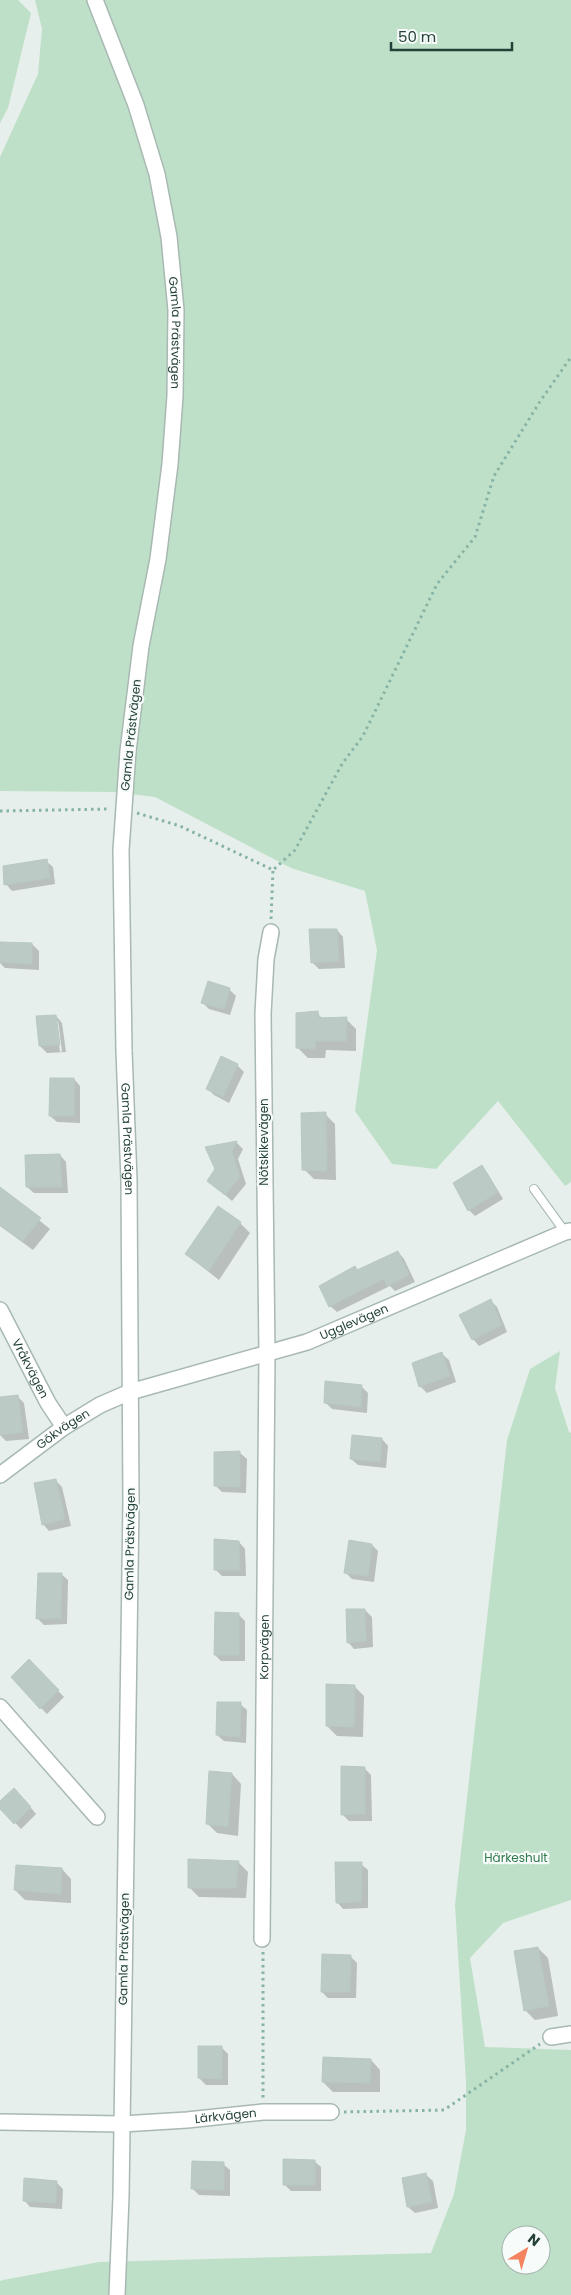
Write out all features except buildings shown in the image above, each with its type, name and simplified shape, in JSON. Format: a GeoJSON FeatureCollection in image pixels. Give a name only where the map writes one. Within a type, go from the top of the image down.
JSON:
{"type":"FeatureCollection","features":[{"type":"Feature","properties":{"kind":"street","name":"Gamla Prästvägen"},"geometry":{"type":"LineString","coordinates":[[95,0],[129,86],[157,174],[169,237],[176,310],[175,396],[170,464],[158,559],[141,646],[128,751],[121,850],[124,1050],[129,1180],[131,1502],[122,2124],[117,2295]]}},
{"type":"Feature","properties":{"kind":"street","name":"Nötskikevägen"},"geometry":{"type":"LineString","coordinates":[[267,1354],[263,1014],[266,959],[271,932]]}},
{"type":"Feature","properties":{"kind":"street","name":"Ugglevägen"},"geometry":{"type":"LineString","coordinates":[[130,1392],[307,1342],[568,1231]]}},
{"type":"Feature","properties":{"kind":"street","name":"Vråkvägen"},"geometry":{"type":"LineString","coordinates":[[0,1310],[48,1403],[64,1427]]}},
{"type":"Feature","properties":{"kind":"street","name":"Korpvägen"},"geometry":{"type":"LineString","coordinates":[[262,1939],[267,1354]]}},
{"type":"Feature","properties":{"kind":"street","name":"Gökvägen"},"geometry":{"type":"LineString","coordinates":[[0,1475],[64,1427],[100,1406],[130,1392]]}},
{"type":"Feature","properties":{"kind":"street"},"geometry":{"type":"LineString","coordinates":[[0,1707],[97,1817]]}},
{"type":"Feature","properties":{"kind":"street"},"geometry":{"type":"LineString","coordinates":[[551,2037],[571,2034]]}},
{"type":"Feature","properties":{"kind":"street","name":"Lärkvägen"},"geometry":{"type":"LineString","coordinates":[[0,2122],[122,2124],[187,2120],[263,2112],[332,2112]]}},
{"type":"Feature","properties":{"kind":"lane"},"geometry":{"type":"LineString","coordinates":[[534,1189],[568,1231]]}},
{"type":"Feature","properties":{"kind":"path"},"geometry":{"type":"LineString","coordinates":[[271,932],[273,870],[295,850],[342,764],[363,736],[437,584],[475,538],[494,476],[539,403],[571,357]]}},
{"type":"Feature","properties":{"kind":"path"},"geometry":{"type":"LineString","coordinates":[[0,811],[124,809],[180,826],[273,870]]}},
{"type":"Feature","properties":{"kind":"path"},"geometry":{"type":"LineString","coordinates":[[262,1939],[263,2112]]}},
{"type":"Feature","properties":{"kind":"path"},"geometry":{"type":"LineString","coordinates":[[332,2112],[444,2110],[551,2037]]}},
{"type":"Feature","properties":{"kind":"green space"},"geometry":{"type":"Polygon","coordinates":[[[0,0],[18,0],[31,13],[8,108],[0,123],[0,0]]]}},
{"type":"Feature","properties":{"kind":"green space"},"geometry":{"type":"Polygon","coordinates":[[[35,0],[571,0],[571,1182],[565,1186],[498,1101],[436,1169],[392,1164],[355,1111],[377,950],[365,891],[291,868],[155,797],[113,792],[0,791],[0,157],[38,74],[42,29],[35,0]]]}},
{"type":"Feature","properties":{"kind":"green space","name":"Härkeshult"},"geometry":{"type":"Polygon","coordinates":[[[560,1351],[555,1388],[569,1432],[571,1433],[571,1900],[503,1923],[470,1958],[485,2047],[571,2050],[571,2295],[0,2295],[0,2281],[3,2280],[99,2262],[431,2253],[454,2194],[466,2130],[466,2081],[455,1905],[507,1440],[530,1369],[560,1351]]]}}]}
